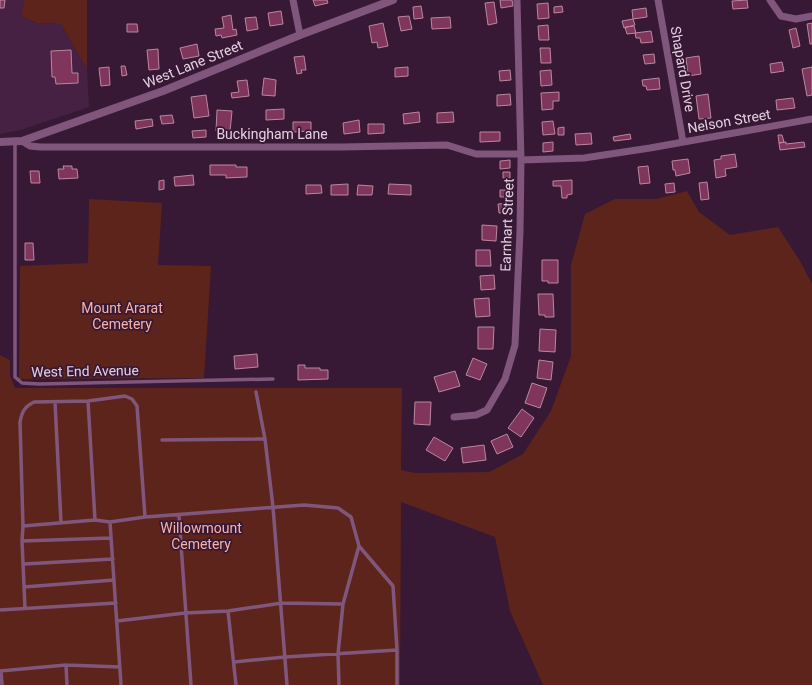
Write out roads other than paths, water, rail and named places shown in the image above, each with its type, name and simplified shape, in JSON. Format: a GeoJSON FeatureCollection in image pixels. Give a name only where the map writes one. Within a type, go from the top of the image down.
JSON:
{"type":"FeatureCollection","features":[{"type":"Feature","properties":{"kind":"street"},"geometry":{"type":"LineString","coordinates":[[293,0],[300,35]]}},
{"type":"Feature","properties":{"kind":"street","name":"West Lane Street"},"geometry":{"type":"LineString","coordinates":[[0,142],[19,141],[163,91],[300,35],[393,0]]}},
{"type":"Feature","properties":{"kind":"street","name":"Earnhart Street"},"geometry":{"type":"LineString","coordinates":[[454,416],[476,415],[487,410],[505,379],[515,345],[520,231],[521,157],[517,0]]}},
{"type":"Feature","properties":{"kind":"street","name":"Shapard Drive"},"geometry":{"type":"LineString","coordinates":[[658,0],[683,142]]}},
{"type":"Feature","properties":{"kind":"street"},"geometry":{"type":"LineString","coordinates":[[770,0],[781,16],[796,19],[812,16]]}},
{"type":"Feature","properties":{"kind":"street","name":"Nelson Street"},"geometry":{"type":"LineString","coordinates":[[650,148],[812,119]]}},
{"type":"Feature","properties":{"kind":"street","name":"Buckingham Lane"},"geometry":{"type":"LineString","coordinates":[[19,141],[30,146],[40,147],[342,147],[446,145],[476,154],[521,157],[584,158],[650,148]]}},
{"type":"Feature","properties":{"kind":"lane","name":"West End Avenue"},"geometry":{"type":"LineString","coordinates":[[19,141],[15,377],[22,383],[39,384],[273,380]]}},
{"type":"Feature","properties":{"kind":"lane"},"geometry":{"type":"LineString","coordinates":[[256,392],[265,439],[273,507],[282,603],[287,685]]}},
{"type":"Feature","properties":{"kind":"lane"},"geometry":{"type":"LineString","coordinates":[[25,608],[20,422],[22,412],[28,406],[34,402],[88,401],[125,396],[132,399],[137,406],[145,517]]}},
{"type":"Feature","properties":{"kind":"lane"},"geometry":{"type":"LineString","coordinates":[[88,401],[95,520]]}},
{"type":"Feature","properties":{"kind":"lane"},"geometry":{"type":"LineString","coordinates":[[55,402],[61,523]]}},
{"type":"Feature","properties":{"kind":"lane"},"geometry":{"type":"LineString","coordinates":[[162,440],[265,439]]}},
{"type":"Feature","properties":{"kind":"lane"},"geometry":{"type":"LineString","coordinates":[[23,526],[95,520],[110,522],[145,517],[179,516],[304,505],[338,508],[351,517],[359,546],[393,586],[397,650],[397,685]]}},
{"type":"Feature","properties":{"kind":"lane"},"geometry":{"type":"LineString","coordinates":[[179,516],[191,685]]}},
{"type":"Feature","properties":{"kind":"lane"},"geometry":{"type":"LineString","coordinates":[[110,522],[121,685]]}},
{"type":"Feature","properties":{"kind":"lane"},"geometry":{"type":"LineString","coordinates":[[22,541],[111,538]]}},
{"type":"Feature","properties":{"kind":"lane"},"geometry":{"type":"LineString","coordinates":[[339,685],[338,654],[343,604],[359,546]]}},
{"type":"Feature","properties":{"kind":"lane"},"geometry":{"type":"LineString","coordinates":[[24,564],[113,559]]}},
{"type":"Feature","properties":{"kind":"lane"},"geometry":{"type":"LineString","coordinates":[[24,586],[114,580]]}},
{"type":"Feature","properties":{"kind":"lane"},"geometry":{"type":"LineString","coordinates":[[0,610],[116,603]]}},
{"type":"Feature","properties":{"kind":"lane"},"geometry":{"type":"LineString","coordinates":[[117,621],[228,611],[282,603],[343,604]]}},
{"type":"Feature","properties":{"kind":"lane"},"geometry":{"type":"LineString","coordinates":[[228,611],[236,685]]}},
{"type":"Feature","properties":{"kind":"lane"},"geometry":{"type":"LineString","coordinates":[[234,662],[285,657],[397,650]]}},
{"type":"Feature","properties":{"kind":"lane"},"geometry":{"type":"LineString","coordinates":[[2,685],[1,671],[66,665],[120,667]]}},
{"type":"Feature","properties":{"kind":"lane"},"geometry":{"type":"LineString","coordinates":[[66,665],[67,685]]}},
{"type":"Feature","properties":{"kind":"park label","name":"Mount Ararat Cemetery"},"geometry":{"type":"Point","coordinates":[122,316]}},
{"type":"Feature","properties":{"kind":"park label","name":"Willowmount Cemetery"},"geometry":{"type":"Point","coordinates":[201,536]}}]}
